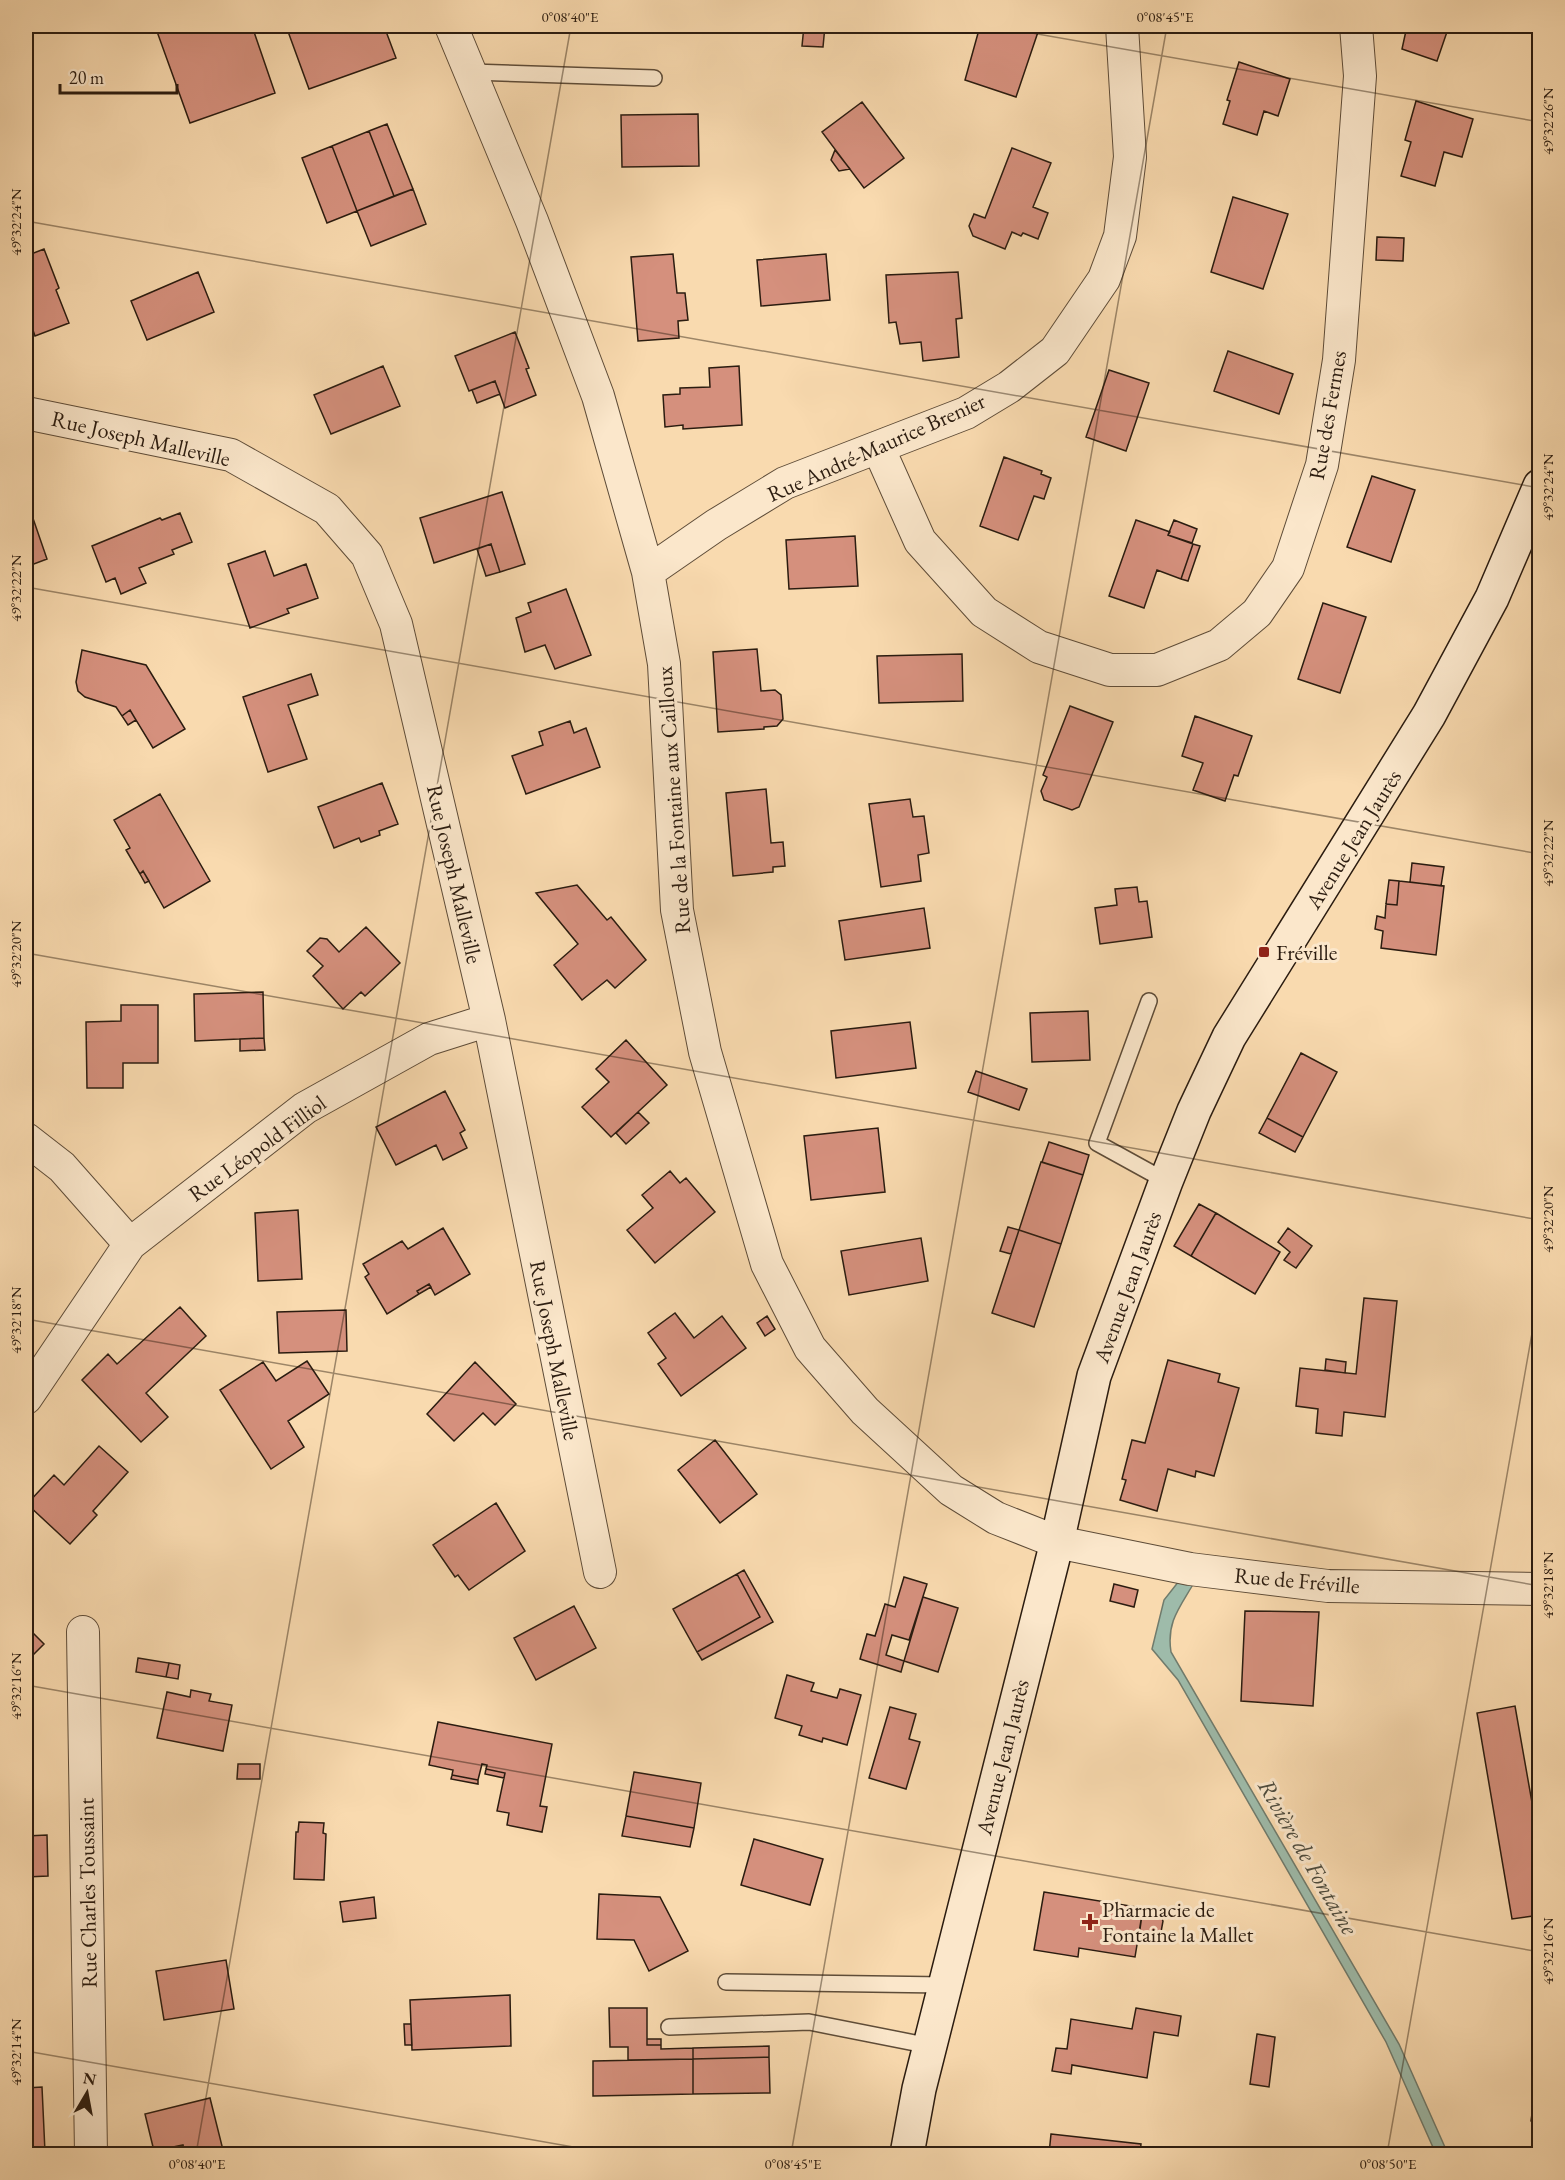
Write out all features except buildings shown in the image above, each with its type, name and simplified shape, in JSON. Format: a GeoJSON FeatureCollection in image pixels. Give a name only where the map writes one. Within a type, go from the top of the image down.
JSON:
{"type":"FeatureCollection","features":[{"type":"Feature","properties":{"kind":"street","name":"Rue de la Fontaine aux Cailloux"},"geometry":{"type":"LineString","coordinates":[[451,26],[532,221],[598,396],[648,572],[664,664],[677,910],[705,1052],[767,1264],[810,1348],[865,1411],[951,1490],[996,1518],[1057,1542]]}},
{"type":"Feature","properties":{"kind":"street","name":"Rue André-Maurice Brenier"},"geometry":{"type":"LineString","coordinates":[[648,572],[716,525],[785,483],[966,412],[1009,387],[1055,351],[1104,279],[1120,236],[1130,158],[1122,26]]}},
{"type":"Feature","properties":{"kind":"street","name":"Rue des Fermes"},"geometry":{"type":"LineString","coordinates":[[879,447],[920,542],[984,612],[1039,647],[1110,670],[1157,670],[1220,645],[1257,613],[1288,568],[1322,465],[1339,360],[1360,76],[1356,26]]}},
{"type":"Feature","properties":{"kind":"street","name":"Rue Joseph Malleville"},"geometry":{"type":"LineString","coordinates":[[26,413],[231,455],[327,509],[367,555],[396,624],[489,1020],[600,1572]]}},
{"type":"Feature","properties":{"kind":"street","name":"Avenue Jean Jaurès"},"geometry":{"type":"LineString","coordinates":[[907,2154],[930,2046],[1057,1542],[1094,1376],[1167,1181],[1194,1111],[1229,1037],[1429,715],[1492,598],[1538,486]]}},
{"type":"Feature","properties":{"kind":"street","name":"Rue Léopold Filliol"},"geometry":{"type":"LineString","coordinates":[[26,1398],[130,1244],[305,1108],[429,1038],[489,1020]]}},
{"type":"Feature","properties":{"kind":"street"},"geometry":{"type":"LineString","coordinates":[[26,1138],[62,1167],[130,1244]]}},
{"type":"Feature","properties":{"kind":"street","name":"Rue de Fréville"},"geometry":{"type":"LineString","coordinates":[[1057,1542],[1190,1569],[1328,1586],[1539,1589]]}},
{"type":"Feature","properties":{"kind":"street","name":"Rue Charles Toussaint"},"geometry":{"type":"LineString","coordinates":[[83,1632],[91,2154]]}},
{"type":"Feature","properties":{"kind":"lane"},"geometry":{"type":"LineString","coordinates":[[471,72],[654,78]]}},
{"type":"Feature","properties":{"kind":"lane"},"geometry":{"type":"LineString","coordinates":[[1149,1001],[1097,1143],[1167,1181]]}},
{"type":"Feature","properties":{"kind":"lane"},"geometry":{"type":"LineString","coordinates":[[726,1982],[945,1985]]}},
{"type":"Feature","properties":{"kind":"lane"},"geometry":{"type":"LineString","coordinates":[[669,2027],[809,2022],[930,2046]]}},
{"type":"Feature","properties":{"kind":"shaded area"},"geometry":{"type":"Polygon","coordinates":[[[1179,1581],[1195,1581],[1176,1614],[1171,1631],[1171,1652],[1399,2044],[1448,2154],[1436,2154],[1386,2042],[1178,1680],[1152,1649],[1164,1600],[1179,1581]]]}},
{"type":"Feature","properties":{"kind":"place","name":"Fréville"},"geometry":{"type":"Point","coordinates":[1264,952]}},
{"type":"Feature","properties":{"kind":"place","name":"Pharmacie de Fontaine la Mallet"},"geometry":{"type":"Point","coordinates":[1090,1922]}},
{"type":"Feature","properties":{"kind":"water label","name":"Rivière de Fontaine"},"geometry":{"type":"Point","coordinates":[1308,1857]}}]}
